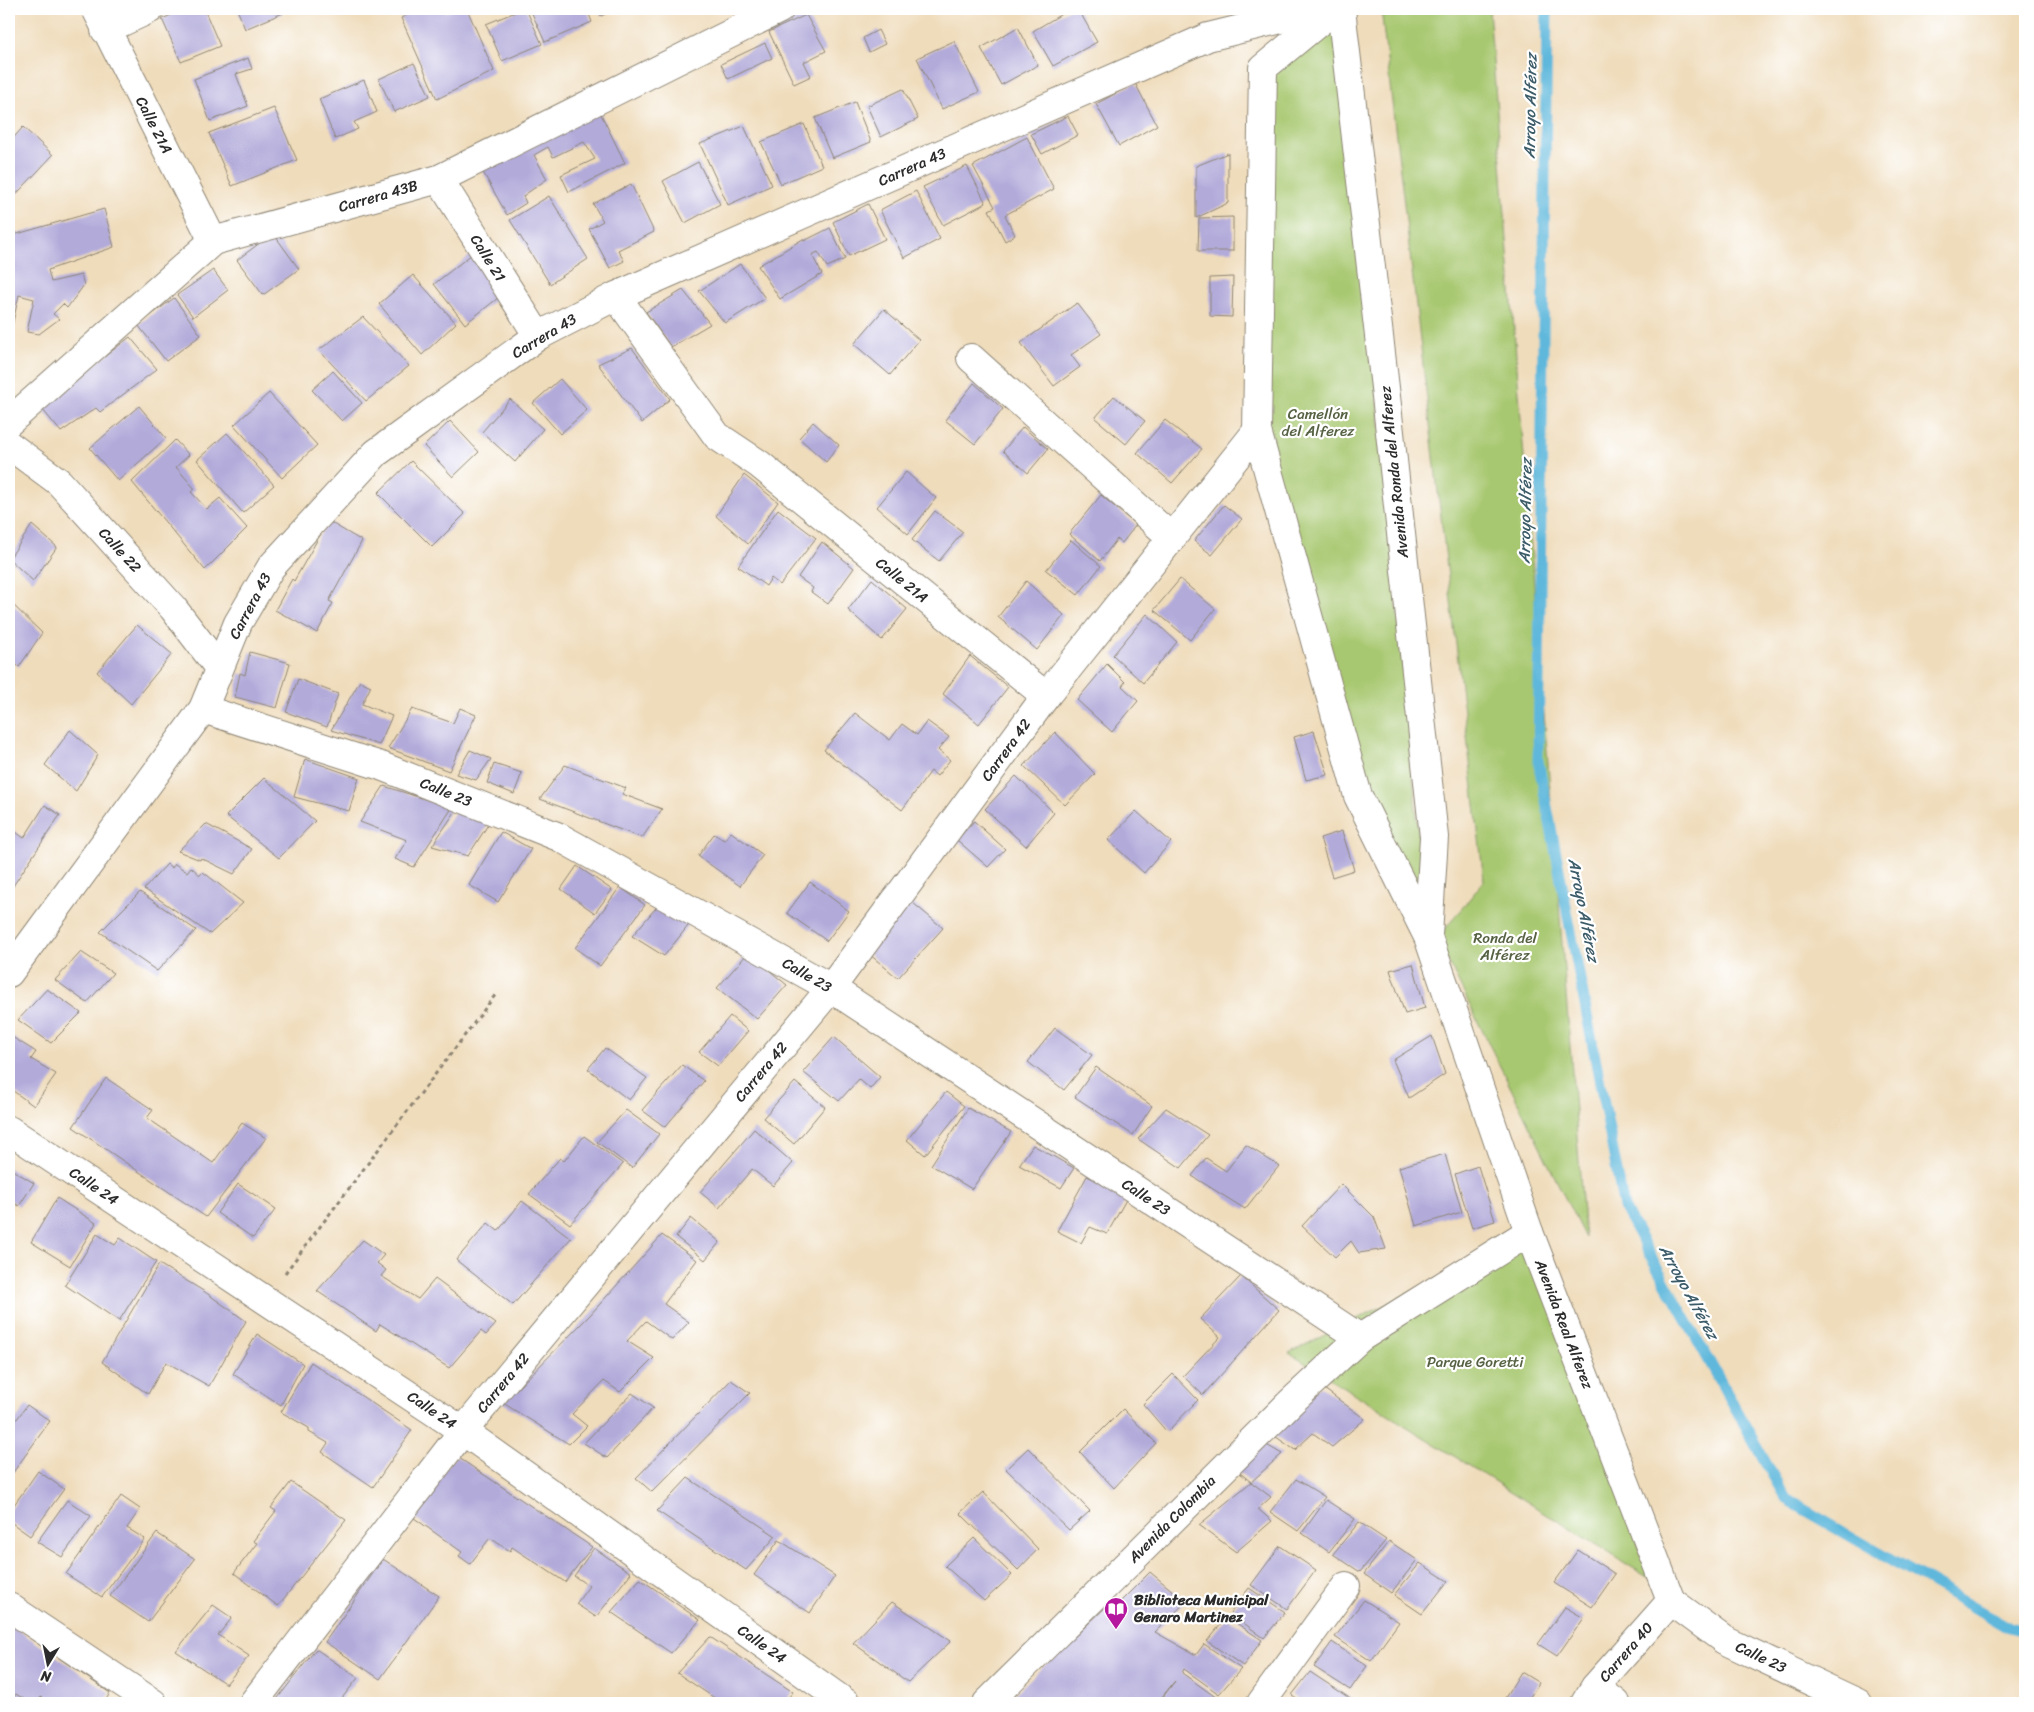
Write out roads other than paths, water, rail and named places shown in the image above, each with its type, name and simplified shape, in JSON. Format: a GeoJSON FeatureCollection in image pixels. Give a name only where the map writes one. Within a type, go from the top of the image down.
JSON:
{"type":"FeatureCollection","features":[{"type":"Feature","properties":{"kind":"street"},"geometry":{"type":"LineString","coordinates":[[101,19],[150,9]]}},
{"type":"Feature","properties":{"kind":"street","name":"Carrera 43B"},"geometry":{"type":"LineString","coordinates":[[9,422],[213,242],[439,179],[780,9]]}},
{"type":"Feature","properties":{"kind":"street","name":"Carrera 43"},"geometry":{"type":"LineString","coordinates":[[9,973],[204,708],[238,623],[271,567],[376,453],[538,336],[616,296],[1208,37],[1322,9]]}},
{"type":"Feature","properties":{"kind":"street"},"geometry":{"type":"LineString","coordinates":[[1335,9],[1263,68],[1257,431],[1358,796],[1428,937]]}},
{"type":"Feature","properties":{"kind":"street","name":"Avenida Ronda del Alferez"},"geometry":{"type":"LineString","coordinates":[[1341,9],[1434,837],[1428,937]]}},
{"type":"Feature","properties":{"kind":"street","name":"Calle 21A"},"geometry":{"type":"LineString","coordinates":[[101,19],[213,242]]}},
{"type":"Feature","properties":{"kind":"street","name":"Calle 21"},"geometry":{"type":"LineString","coordinates":[[439,179],[538,336]]}},
{"type":"Feature","properties":{"kind":"street","name":"Calle 21A"},"geometry":{"type":"LineString","coordinates":[[616,296],[717,436],[759,464],[1046,696]]}},
{"type":"Feature","properties":{"kind":"street"},"geometry":{"type":"LineString","coordinates":[[970,358],[1171,537]]}},
{"type":"Feature","properties":{"kind":"street","name":"Carrera 42"},"geometry":{"type":"LineString","coordinates":[[253,1703],[463,1431],[831,988],[1046,696],[1257,431]]}},
{"type":"Feature","properties":{"kind":"street","name":"Calle 22"},"geometry":{"type":"LineString","coordinates":[[9,445],[59,482],[173,608],[219,668]]}},
{"type":"Feature","properties":{"kind":"street","name":"Calle 23"},"geometry":{"type":"LineString","coordinates":[[204,708],[381,766],[559,837],[831,988],[1360,1338]]}},
{"type":"Feature","properties":{"kind":"street","name":"Avenida Real Alferez"},"geometry":{"type":"LineString","coordinates":[[1428,937],[1529,1232],[1670,1602]]}},
{"type":"Feature","properties":{"kind":"street","name":"Calle 24"},"geometry":{"type":"LineString","coordinates":[[9,1130],[463,1431],[846,1703]]}},
{"type":"Feature","properties":{"kind":"street"},"geometry":{"type":"LineString","coordinates":[[1360,1338],[1529,1232]]}},
{"type":"Feature","properties":{"kind":"street","name":"Avenida Colombia"},"geometry":{"type":"LineString","coordinates":[[987,1703],[1290,1402],[1360,1338]]}},
{"type":"Feature","properties":{"kind":"street"},"geometry":{"type":"LineString","coordinates":[[1261,1703],[1346,1586]]}},
{"type":"Feature","properties":{"kind":"street","name":"Calle 23"},"geometry":{"type":"LineString","coordinates":[[1670,1602],[1724,1640],[1858,1703]]}},
{"type":"Feature","properties":{"kind":"street","name":"Carrera 40"},"geometry":{"type":"LineString","coordinates":[[1599,1698],[1670,1602]]}},
{"type":"Feature","properties":{"kind":"street"},"geometry":{"type":"LineString","coordinates":[[9,1608],[153,1703]]}},
{"type":"Feature","properties":{"kind":"waterway","name":"Arroyo Alférez"},"geometry":{"type":"LineString","coordinates":[[1547,9],[1538,760],[1624,1208],[1786,1499],[2006,1626],[2025,1631]]}},
{"type":"Feature","properties":{"kind":"place","name":"Biblioteca Municipal Genaro Martinez"},"geometry":{"type":"Point","coordinates":[1116,1630]}},
{"type":"Feature","properties":{"kind":"park label","name":"Camellón del Alferez"},"geometry":{"type":"Point","coordinates":[1318,422]}},
{"type":"Feature","properties":{"kind":"park label","name":"Ronda del Alférez"},"geometry":{"type":"Point","coordinates":[1505,946]}},
{"type":"Feature","properties":{"kind":"park label","name":"Parque Goretti"},"geometry":{"type":"Point","coordinates":[1475,1362]}}]}
